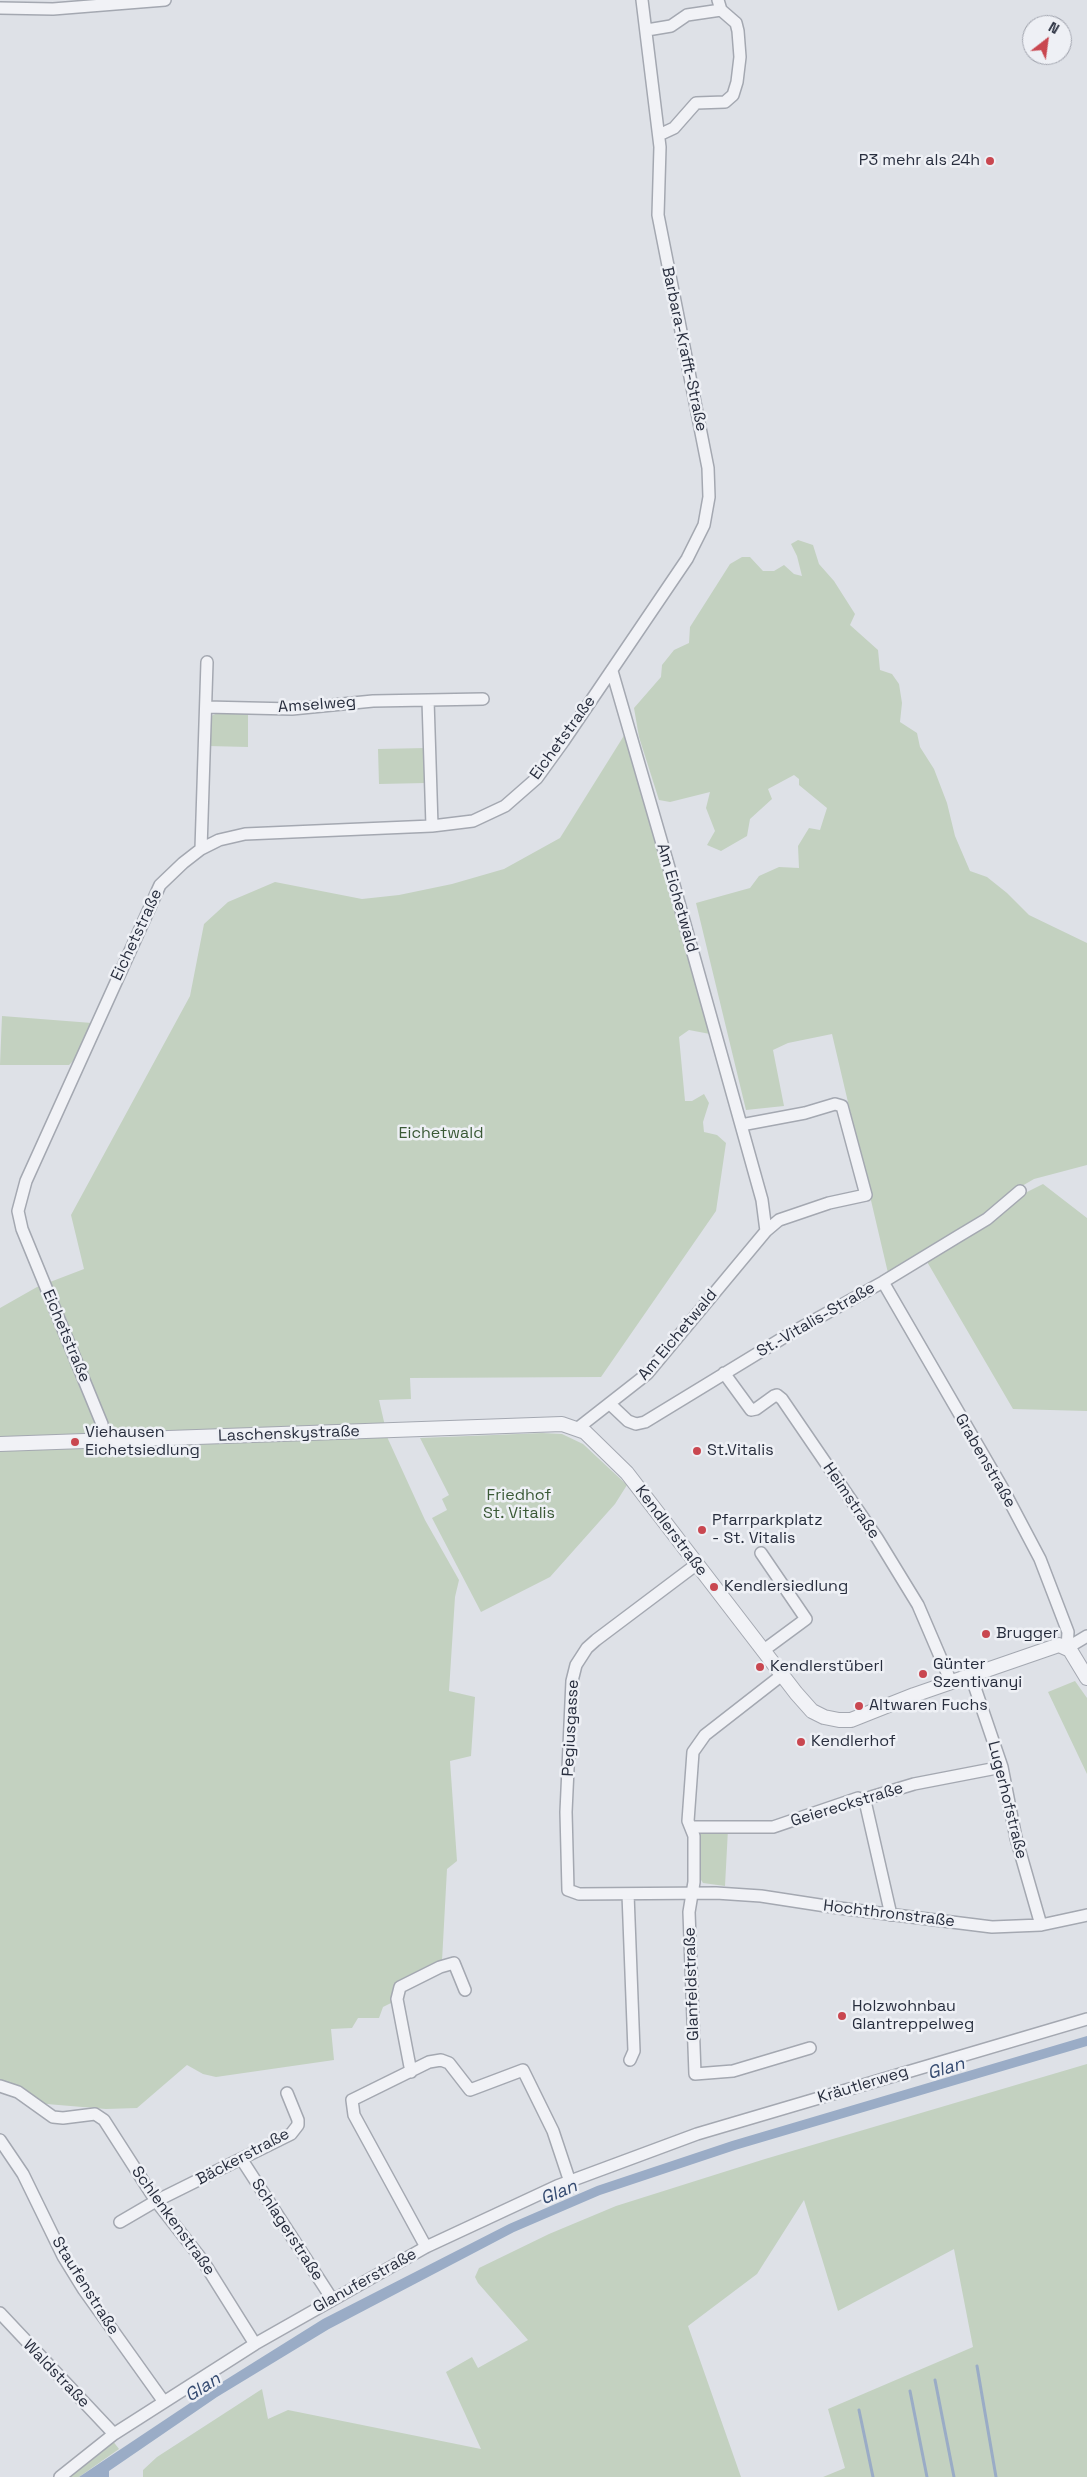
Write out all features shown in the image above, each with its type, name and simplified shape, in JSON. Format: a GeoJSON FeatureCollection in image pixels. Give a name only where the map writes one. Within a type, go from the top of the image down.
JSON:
{"type":"FeatureCollection","features":[{"type":"Feature","properties":{"kind":"street"},"geometry":{"type":"LineString","coordinates":[[0,8],[53,9],[164,0]]}},
{"type":"Feature","properties":{"kind":"street","name":"Barbara-Krafft-Straße"},"geometry":{"type":"LineString","coordinates":[[642,0],[659,135],[658,207],[662,240],[690,369],[710,484],[707,516],[700,536],[687,559]]}},
{"type":"Feature","properties":{"kind":"street"},"geometry":{"type":"LineString","coordinates":[[647,30],[671,26],[687,15],[719,5],[736,23],[738,31],[740,57],[737,82],[733,95],[725,102],[696,103],[674,128],[659,135]]}},
{"type":"Feature","properties":{"kind":"street","name":"Eichetstraße"},"geometry":{"type":"LineString","coordinates":[[104,1442],[102,1424],[22,1229],[18,1211],[26,1181],[160,885],[182,863],[219,840],[246,834],[432,826],[473,821],[505,806],[537,778],[687,559]]}},
{"type":"Feature","properties":{"kind":"street"},"geometry":{"type":"LineString","coordinates":[[202,849],[207,662]]}},
{"type":"Feature","properties":{"kind":"street","name":"Am Eichetwald"},"geometry":{"type":"LineString","coordinates":[[612,670],[762,1200],[766,1231]]}},
{"type":"Feature","properties":{"kind":"street","name":"Amselweg"},"geometry":{"type":"LineString","coordinates":[[206,707],[292,709],[373,701],[483,699]]}},
{"type":"Feature","properties":{"kind":"street"},"geometry":{"type":"LineString","coordinates":[[428,700],[432,826]]}},
{"type":"Feature","properties":{"kind":"street","name":"Am Eichetwald"},"geometry":{"type":"LineString","coordinates":[[578,1428],[648,1374],[766,1231],[779,1220],[829,1204],[866,1195],[842,1106],[835,1104],[805,1113],[741,1125]]}},
{"type":"Feature","properties":{"kind":"street","name":"St.-Vitalis-Straße"},"geometry":{"type":"LineString","coordinates":[[610,1404],[628,1421],[641,1424],[987,1218],[1020,1191]]}},
{"type":"Feature","properties":{"kind":"street","name":"Grabenstraße"},"geometry":{"type":"LineString","coordinates":[[882,1282],[1003,1489],[1040,1559],[1068,1632],[1067,1648]]}},
{"type":"Feature","properties":{"kind":"street","name":"Heimstraße"},"geometry":{"type":"LineString","coordinates":[[724,1373],[751,1410],[756,1409],[774,1396],[777,1395],[782,1399],[876,1538],[918,1605],[950,1682]]}},
{"type":"Feature","properties":{"kind":"street","name":"Laschenskystraße"},"geometry":{"type":"LineString","coordinates":[[0,1444],[104,1442],[535,1424],[562,1424],[578,1428]]}},
{"type":"Feature","properties":{"kind":"street","name":"Kendlerstraße"},"geometry":{"type":"LineString","coordinates":[[578,1428],[590,1436],[627,1473],[782,1674],[812,1711],[824,1717],[851,1720],[950,1682],[1055,1646],[1067,1648],[1087,1636]]}},
{"type":"Feature","properties":{"kind":"street"},"geometry":{"type":"LineString","coordinates":[[761,1553],[806,1619],[764,1650]]}},
{"type":"Feature","properties":{"kind":"street","name":"Pegiusgasse"},"geometry":{"type":"LineString","coordinates":[[628,1894],[579,1894],[568,1890],[566,1812],[571,1688],[576,1665],[587,1648],[697,1564]]}},
{"type":"Feature","properties":{"kind":"street"},"geometry":{"type":"LineString","coordinates":[[1067,1648],[1087,1678]]}},
{"type":"Feature","properties":{"kind":"street","name":"Glanfeldstraße"},"geometry":{"type":"LineString","coordinates":[[782,1674],[726,1717],[694,1747],[688,1821],[694,1836],[694,1882],[689,1912],[695,2074],[733,2071],[810,2048]]}},
{"type":"Feature","properties":{"kind":"street","name":"Lugerhofstraße"},"geometry":{"type":"LineString","coordinates":[[971,1676],[1002,1767],[1016,1838],[1041,1925]]}},
{"type":"Feature","properties":{"kind":"street","name":"Geiereckstraße"},"geometry":{"type":"LineString","coordinates":[[691,1826],[773,1827],[858,1798],[865,1801],[914,1784],[1002,1767]]}},
{"type":"Feature","properties":{"kind":"street"},"geometry":{"type":"LineString","coordinates":[[865,1801],[891,1915]]}},
{"type":"Feature","properties":{"kind":"street"},"geometry":{"type":"LineString","coordinates":[[630,2060],[634,2051],[628,1894],[691,1893]]}},
{"type":"Feature","properties":{"kind":"street","name":"Hochthronstraße"},"geometry":{"type":"LineString","coordinates":[[691,1893],[761,1896],[891,1915],[992,1927],[1041,1925],[1087,1915]]}},
{"type":"Feature","properties":{"kind":"street"},"geometry":{"type":"LineString","coordinates":[[411,2072],[397,1999],[400,1987],[440,1967],[454,1963],[465,1990]]}},
{"type":"Feature","properties":{"kind":"street","name":"Kräutlerweg"},"geometry":{"type":"LineString","coordinates":[[697,2134],[1087,2019]]}},
{"type":"Feature","properties":{"kind":"street"},"geometry":{"type":"LineString","coordinates":[[426,2247],[354,2115],[352,2100],[429,2062],[441,2060],[449,2063],[470,2090],[523,2070],[553,2131],[570,2182]]}},
{"type":"Feature","properties":{"kind":"street","name":"Schlenkenstraße"},"geometry":{"type":"LineString","coordinates":[[0,2086],[18,2092],[53,2117],[63,2118],[95,2114],[104,2120],[156,2201],[204,2261],[255,2344]]}},
{"type":"Feature","properties":{"kind":"street","name":"Bäckerstraße"},"geometry":{"type":"LineString","coordinates":[[120,2222],[156,2201],[242,2160],[295,2130],[298,2120],[287,2093]]}},
{"type":"Feature","properties":{"kind":"street","name":"Glanuferstraße"},"geometry":{"type":"LineString","coordinates":[[60,2477],[114,2434],[255,2344],[426,2247],[556,2186],[697,2134]]}},
{"type":"Feature","properties":{"kind":"street","name":"Staufenstraße"},"geometry":{"type":"LineString","coordinates":[[0,2140],[23,2174],[70,2268],[164,2402]]}},
{"type":"Feature","properties":{"kind":"street","name":"Schlagerstraße"},"geometry":{"type":"LineString","coordinates":[[242,2160],[332,2299]]}},
{"type":"Feature","properties":{"kind":"street","name":"Waldstraße"},"geometry":{"type":"LineString","coordinates":[[0,2313],[114,2434]]}},
{"type":"Feature","properties":{"kind":"green space"},"geometry":{"type":"Polygon","coordinates":[[[798,540],[813,545],[819,564],[834,581],[855,614],[850,625],[878,650],[880,670],[892,674],[899,684],[902,703],[900,722],[917,733],[920,747],[934,769],[947,803],[955,836],[970,871],[987,877],[1007,893],[1029,915],[1087,943],[1087,1165],[1034,1179],[1022,1186],[988,1215],[888,1273],[832,1034],[788,1043],[773,1050],[784,1106],[746,1110],[696,903],[750,888],[759,876],[779,867],[799,868],[798,846],[809,828],[820,830],[827,808],[799,785],[799,779],[794,775],[768,789],[772,799],[750,819],[747,836],[721,851],[707,845],[715,831],[706,808],[710,792],[670,802],[659,800],[639,737],[634,708],[661,677],[662,665],[674,650],[689,643],[690,627],[730,564],[742,557],[750,557],[763,571],[774,571],[784,565],[794,574],[802,576],[797,556],[791,544],[798,540]]]}},
{"type":"Feature","properties":{"kind":"green space"},"geometry":{"type":"Polygon","coordinates":[[[220,712],[248,713],[248,747],[208,746],[211,716],[220,712]]]}},
{"type":"Feature","properties":{"kind":"green space","name":"Eichetwald"},"geometry":{"type":"Polygon","coordinates":[[[625,734],[710,1034],[689,1030],[679,1037],[685,1101],[692,1101],[704,1094],[709,1103],[703,1122],[704,1132],[717,1135],[726,1143],[716,1211],[601,1377],[410,1378],[411,1399],[379,1400],[388,1439],[425,1520],[459,1580],[455,1597],[449,1691],[475,1697],[471,1756],[450,1761],[457,1861],[447,1869],[442,1961],[395,1986],[395,2001],[383,2007],[379,2018],[358,2018],[352,2028],[331,2029],[334,2060],[216,2077],[203,2074],[187,2065],[137,2108],[106,2109],[35,2103],[0,2079],[0,1308],[37,1287],[84,1269],[71,1215],[190,996],[204,924],[228,902],[275,882],[362,899],[399,895],[452,884],[504,869],[560,838],[625,734]]]}},
{"type":"Feature","properties":{"kind":"green space"},"geometry":{"type":"Polygon","coordinates":[[[425,748],[426,783],[379,784],[378,749],[425,748]]]}},
{"type":"Feature","properties":{"kind":"green space"},"geometry":{"type":"Polygon","coordinates":[[[2,1016],[92,1023],[74,1060],[69,1065],[0,1065],[2,1016]]]}},
{"type":"Feature","properties":{"kind":"green space"},"geometry":{"type":"Polygon","coordinates":[[[1043,1184],[1087,1218],[1087,1411],[1013,1409],[926,1260],[1019,1196],[1043,1184]]]}},
{"type":"Feature","properties":{"kind":"green space","name":"Friedhof St. Vitalis"},"geometry":{"type":"Polygon","coordinates":[[[542,1433],[562,1434],[583,1444],[627,1485],[615,1504],[550,1577],[481,1612],[432,1518],[447,1510],[442,1499],[449,1495],[420,1438],[542,1433]]]}},
{"type":"Feature","properties":{"kind":"green space"},"geometry":{"type":"Polygon","coordinates":[[[1075,1681],[1087,1698],[1087,1774],[1048,1692],[1075,1681]]]}},
{"type":"Feature","properties":{"kind":"green space"},"geometry":{"type":"Polygon","coordinates":[[[728,1829],[725,1886],[703,1883],[698,1875],[700,1831],[728,1829]]]}},
{"type":"Feature","properties":{"kind":"green space"},"geometry":{"type":"Polygon","coordinates":[[[1087,2064],[1087,2477],[823,2477],[845,2468],[828,2409],[973,2347],[954,2249],[838,2311],[804,2200],[757,2274],[688,2326],[741,2477],[143,2477],[143,2470],[157,2457],[262,2389],[268,2419],[288,2410],[481,2449],[446,2372],[472,2357],[478,2368],[528,2340],[478,2283],[475,2277],[479,2268],[549,2234],[616,2206],[765,2159],[1087,2064]]]}},
{"type":"Feature","properties":{"kind":"green space"},"geometry":{"type":"Polygon","coordinates":[[[112,2440],[119,2449],[79,2477],[64,2477],[112,2440]]]}},
{"type":"Feature","properties":{"kind":"water"},"geometry":{"type":"Polygon","coordinates":[[[1087,2036],[1087,2046],[735,2150],[600,2195],[514,2232],[329,2329],[217,2397],[109,2471],[109,2477],[79,2477],[211,2389],[323,2319],[509,2224],[597,2186],[732,2141],[1087,2036]]]}},
{"type":"Feature","properties":{"kind":"waterway"},"geometry":{"type":"LineString","coordinates":[[977,2366],[996,2477]]}},
{"type":"Feature","properties":{"kind":"waterway"},"geometry":{"type":"LineString","coordinates":[[935,2380],[954,2477]]}},
{"type":"Feature","properties":{"kind":"waterway"},"geometry":{"type":"LineString","coordinates":[[910,2391],[927,2477]]}},
{"type":"Feature","properties":{"kind":"waterway"},"geometry":{"type":"LineString","coordinates":[[859,2410],[873,2477]]}},
{"type":"Feature","properties":{"kind":"place","name":"P3 mehr als 24h"},"geometry":{"type":"Point","coordinates":[990,161]}},
{"type":"Feature","properties":{"kind":"place","name":"Viehausen Eichetsiedlung"},"geometry":{"type":"Point","coordinates":[75,1442]}},
{"type":"Feature","properties":{"kind":"place","name":"St.Vitalis"},"geometry":{"type":"Point","coordinates":[697,1451]}},
{"type":"Feature","properties":{"kind":"place","name":"Pfarrparkplatz - St. Vitalis"},"geometry":{"type":"Point","coordinates":[702,1530]}},
{"type":"Feature","properties":{"kind":"place","name":"Kendlersiedlung"},"geometry":{"type":"Point","coordinates":[714,1587]}},
{"type":"Feature","properties":{"kind":"place","name":"Brugger"},"geometry":{"type":"Point","coordinates":[986,1634]}},
{"type":"Feature","properties":{"kind":"place","name":"Kendlerstüberl"},"geometry":{"type":"Point","coordinates":[760,1667]}},
{"type":"Feature","properties":{"kind":"place","name":"Günter Szentivanyi"},"geometry":{"type":"Point","coordinates":[923,1674]}},
{"type":"Feature","properties":{"kind":"place","name":"Altwaren Fuchs"},"geometry":{"type":"Point","coordinates":[859,1706]}},
{"type":"Feature","properties":{"kind":"place","name":"Kendlerhof"},"geometry":{"type":"Point","coordinates":[801,1742]}},
{"type":"Feature","properties":{"kind":"place","name":"Holzwohnbau Glantreppelweg"},"geometry":{"type":"Point","coordinates":[842,2016]}},
{"type":"Feature","properties":{"kind":"water label","name":"Glan"},"geometry":{"type":"Point","coordinates":[946,2069]}},
{"type":"Feature","properties":{"kind":"water label","name":"Glan"},"geometry":{"type":"Point","coordinates":[559,2193]}},
{"type":"Feature","properties":{"kind":"water label","name":"Glan"},"geometry":{"type":"Point","coordinates":[203,2388]}}]}
